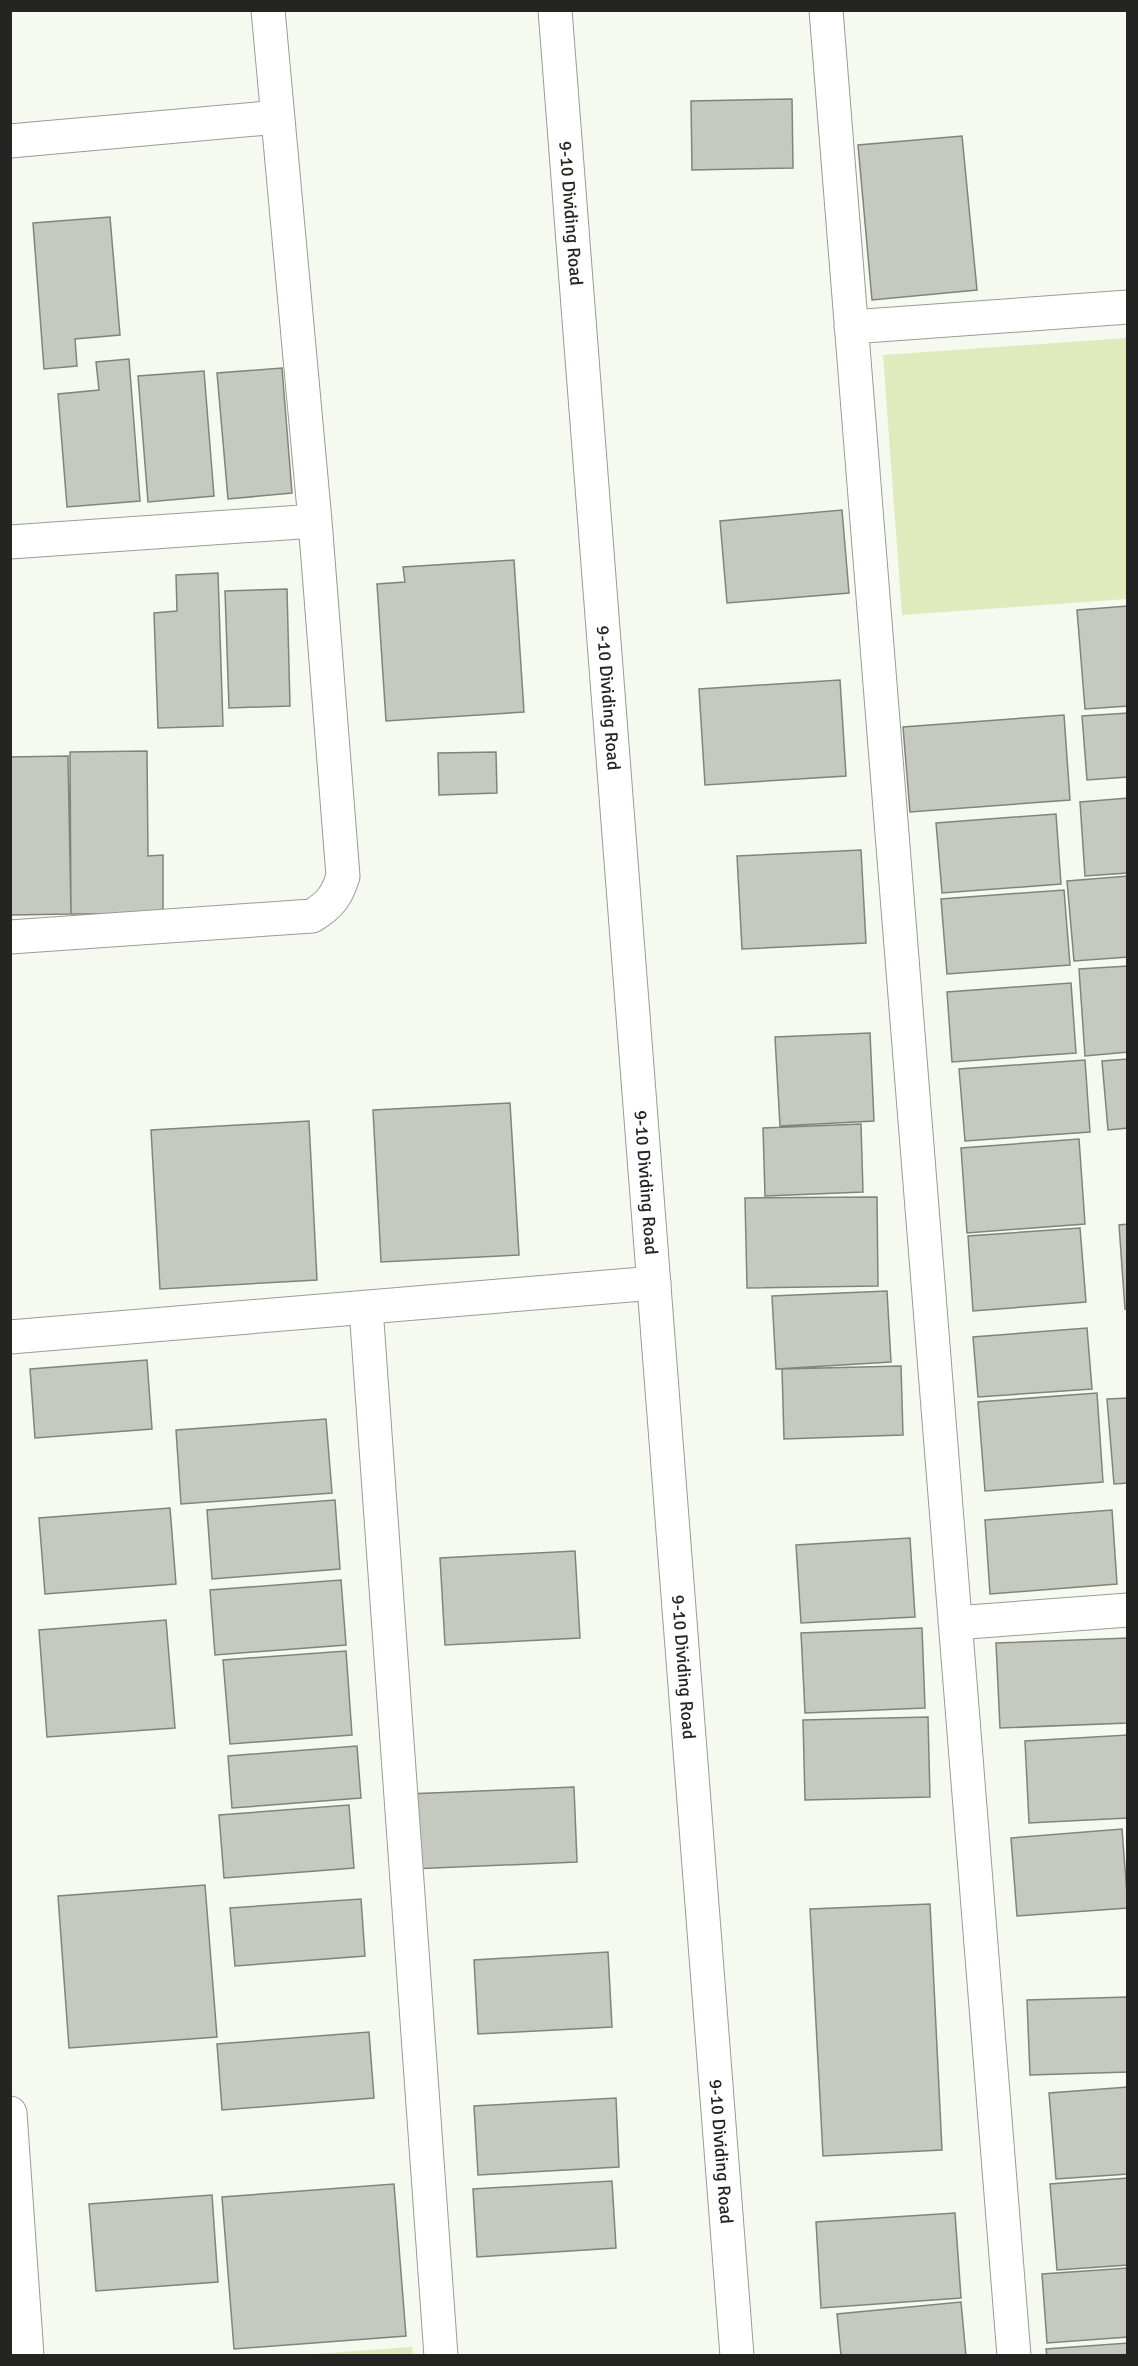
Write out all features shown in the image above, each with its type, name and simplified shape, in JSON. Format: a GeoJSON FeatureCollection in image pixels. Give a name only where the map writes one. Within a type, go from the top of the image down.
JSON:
{"type":"FeatureCollection","features":[{"type":"Feature","properties":{"kind":"street"},"geometry":{"type":"LineString","coordinates":[[10,937],[312,916],[328,907],[337,895],[343,876],[315,521],[268,10]]}},
{"type":"Feature","properties":{"kind":"street","name":"9-10 Dividing Road"},"geometry":{"type":"LineString","coordinates":[[555,10],[737,2355]]}},
{"type":"Feature","properties":{"kind":"street"},"geometry":{"type":"LineString","coordinates":[[826,10],[1014,2355]]}},
{"type":"Feature","properties":{"kind":"street"},"geometry":{"type":"LineString","coordinates":[[10,141],[278,117]]}},
{"type":"Feature","properties":{"kind":"street"},"geometry":{"type":"LineString","coordinates":[[851,327],[1128,307]]}},
{"type":"Feature","properties":{"kind":"street"},"geometry":{"type":"LineString","coordinates":[[10,542],[315,521]]}},
{"type":"Feature","properties":{"kind":"street"},"geometry":{"type":"LineString","coordinates":[[10,1337],[654,1283]]}},
{"type":"Feature","properties":{"kind":"street"},"geometry":{"type":"LineString","coordinates":[[366,1308],[441,2355]]}},
{"type":"Feature","properties":{"kind":"street"},"geometry":{"type":"LineString","coordinates":[[955,1623],[1128,1610]]}},
{"type":"Feature","properties":{"kind":"street"},"geometry":{"type":"LineString","coordinates":[[10,2113],[21,2340]]}},
{"type":"Feature","properties":{"kind":"green space"},"geometry":{"type":"Polygon","coordinates":[[[1127,338],[1127,599],[902,615],[883,355],[1127,338]]]}},
{"type":"Feature","properties":{"kind":"green space"},"geometry":{"type":"Polygon","coordinates":[[[412,2347],[413,2355],[299,2355],[412,2347]]]}},
{"type":"Feature","properties":{"kind":"building"},"geometry":{"type":"Polygon","coordinates":[[[792,99],[793,168],[692,170],[691,101],[792,99]]]}},
{"type":"Feature","properties":{"kind":"building"},"geometry":{"type":"Polygon","coordinates":[[[962,136],[977,290],[872,300],[858,145],[962,136]]]}},
{"type":"Feature","properties":{"kind":"building"},"geometry":{"type":"Polygon","coordinates":[[[110,217],[120,335],[75,339],[77,366],[44,369],[33,223],[110,217]]]}},
{"type":"Feature","properties":{"kind":"building"},"geometry":{"type":"Polygon","coordinates":[[[129,359],[140,501],[67,507],[58,394],[99,390],[96,362],[129,359]]]}},
{"type":"Feature","properties":{"kind":"building"},"geometry":{"type":"Polygon","coordinates":[[[282,368],[292,493],[228,499],[217,373],[282,368]]]}},
{"type":"Feature","properties":{"kind":"building"},"geometry":{"type":"Polygon","coordinates":[[[204,371],[214,496],[148,502],[138,376],[204,371]]]}},
{"type":"Feature","properties":{"kind":"building"},"geometry":{"type":"Polygon","coordinates":[[[842,510],[849,593],[727,603],[720,521],[842,510]]]}},
{"type":"Feature","properties":{"kind":"building"},"geometry":{"type":"Polygon","coordinates":[[[514,560],[524,712],[386,721],[377,584],[405,582],[403,567],[514,560]]]}},
{"type":"Feature","properties":{"kind":"building"},"geometry":{"type":"Polygon","coordinates":[[[218,573],[223,726],[158,728],[154,613],[177,611],[176,575],[218,573]]]}},
{"type":"Feature","properties":{"kind":"building"},"geometry":{"type":"Polygon","coordinates":[[[287,589],[290,706],[229,708],[225,591],[287,589]]]}},
{"type":"Feature","properties":{"kind":"building"},"geometry":{"type":"Polygon","coordinates":[[[1128,606],[1128,706],[1085,709],[1077,610],[1128,606]]]}},
{"type":"Feature","properties":{"kind":"building"},"geometry":{"type":"Polygon","coordinates":[[[840,680],[846,776],[705,785],[699,689],[840,680]]]}},
{"type":"Feature","properties":{"kind":"building"},"geometry":{"type":"Polygon","coordinates":[[[1128,713],[1128,777],[1087,780],[1082,716],[1128,713]]]}},
{"type":"Feature","properties":{"kind":"building"},"geometry":{"type":"Polygon","coordinates":[[[1064,715],[1070,800],[910,812],[903,727],[1064,715]]]}},
{"type":"Feature","properties":{"kind":"building"},"geometry":{"type":"Polygon","coordinates":[[[147,751],[148,856],[163,855],[163,914],[71,914],[70,752],[147,751]]]}},
{"type":"Feature","properties":{"kind":"building"},"geometry":{"type":"Polygon","coordinates":[[[496,752],[497,793],[439,795],[438,753],[496,752]]]}},
{"type":"Feature","properties":{"kind":"building"},"geometry":{"type":"Polygon","coordinates":[[[68,756],[71,914],[10,915],[10,757],[68,756]]]}},
{"type":"Feature","properties":{"kind":"building"},"geometry":{"type":"Polygon","coordinates":[[[1128,798],[1128,873],[1085,876],[1080,802],[1128,798]]]}},
{"type":"Feature","properties":{"kind":"building"},"geometry":{"type":"Polygon","coordinates":[[[1056,814],[1061,884],[942,893],[936,823],[1056,814]]]}},
{"type":"Feature","properties":{"kind":"building"},"geometry":{"type":"Polygon","coordinates":[[[861,850],[866,943],[742,949],[737,856],[861,850]]]}},
{"type":"Feature","properties":{"kind":"building"},"geometry":{"type":"Polygon","coordinates":[[[1128,876],[1128,957],[1074,961],[1067,881],[1128,876]]]}},
{"type":"Feature","properties":{"kind":"building"},"geometry":{"type":"Polygon","coordinates":[[[1064,890],[1070,965],[947,974],[941,899],[1064,890]]]}},
{"type":"Feature","properties":{"kind":"building"},"geometry":{"type":"Polygon","coordinates":[[[1128,966],[1128,1052],[1085,1056],[1079,969],[1128,966]]]}},
{"type":"Feature","properties":{"kind":"building"},"geometry":{"type":"Polygon","coordinates":[[[1071,983],[1076,1053],[952,1062],[947,992],[1071,983]]]}},
{"type":"Feature","properties":{"kind":"building"},"geometry":{"type":"Polygon","coordinates":[[[870,1033],[874,1121],[780,1126],[775,1037],[870,1033]]]}},
{"type":"Feature","properties":{"kind":"building"},"geometry":{"type":"Polygon","coordinates":[[[1128,1059],[1128,1128],[1108,1130],[1102,1061],[1128,1059]]]}},
{"type":"Feature","properties":{"kind":"building"},"geometry":{"type":"Polygon","coordinates":[[[1085,1060],[1090,1132],[965,1141],[959,1069],[1085,1060]]]}},
{"type":"Feature","properties":{"kind":"building"},"geometry":{"type":"Polygon","coordinates":[[[510,1103],[519,1255],[381,1262],[373,1110],[510,1103]]]}},
{"type":"Feature","properties":{"kind":"building"},"geometry":{"type":"Polygon","coordinates":[[[309,1121],[317,1280],[160,1289],[151,1130],[309,1121]]]}},
{"type":"Feature","properties":{"kind":"building"},"geometry":{"type":"Polygon","coordinates":[[[861,1124],[863,1192],[765,1196],[763,1128],[861,1124]]]}},
{"type":"Feature","properties":{"kind":"building"},"geometry":{"type":"Polygon","coordinates":[[[1079,1139],[1085,1224],[967,1233],[961,1148],[1079,1139]]]}},
{"type":"Feature","properties":{"kind":"building"},"geometry":{"type":"Polygon","coordinates":[[[877,1197],[878,1286],[747,1288],[745,1198],[877,1197]]]}},
{"type":"Feature","properties":{"kind":"building"},"geometry":{"type":"Polygon","coordinates":[[[1128,1224],[1128,1309],[1125,1309],[1119,1225],[1128,1224]]]}},
{"type":"Feature","properties":{"kind":"building"},"geometry":{"type":"Polygon","coordinates":[[[1080,1228],[1086,1302],[973,1311],[968,1236],[1080,1228]]]}},
{"type":"Feature","properties":{"kind":"building"},"geometry":{"type":"Polygon","coordinates":[[[887,1291],[891,1362],[776,1369],[772,1296],[887,1291]]]}},
{"type":"Feature","properties":{"kind":"building"},"geometry":{"type":"Polygon","coordinates":[[[1087,1328],[1092,1389],[978,1397],[973,1337],[1087,1328]]]}},
{"type":"Feature","properties":{"kind":"building"},"geometry":{"type":"Polygon","coordinates":[[[147,1360],[152,1429],[35,1438],[30,1369],[147,1360]]]}},
{"type":"Feature","properties":{"kind":"building"},"geometry":{"type":"Polygon","coordinates":[[[901,1366],[903,1435],[784,1439],[782,1369],[901,1366]]]}},
{"type":"Feature","properties":{"kind":"building"},"geometry":{"type":"Polygon","coordinates":[[[1097,1393],[1103,1482],[985,1491],[978,1402],[1097,1393]]]}},
{"type":"Feature","properties":{"kind":"building"},"geometry":{"type":"Polygon","coordinates":[[[1128,1398],[1128,1483],[1114,1484],[1107,1399],[1128,1398]]]}},
{"type":"Feature","properties":{"kind":"building"},"geometry":{"type":"Polygon","coordinates":[[[326,1419],[332,1493],[181,1504],[176,1430],[326,1419]]]}},
{"type":"Feature","properties":{"kind":"building"},"geometry":{"type":"Polygon","coordinates":[[[335,1500],[340,1569],[212,1579],[207,1510],[335,1500]]]}},
{"type":"Feature","properties":{"kind":"building"},"geometry":{"type":"Polygon","coordinates":[[[170,1508],[176,1584],[45,1594],[39,1518],[170,1508]]]}},
{"type":"Feature","properties":{"kind":"building"},"geometry":{"type":"Polygon","coordinates":[[[1112,1510],[1117,1584],[990,1594],[985,1520],[1112,1510]]]}},
{"type":"Feature","properties":{"kind":"building"},"geometry":{"type":"Polygon","coordinates":[[[910,1538],[915,1617],[801,1623],[796,1545],[910,1538]]]}},
{"type":"Feature","properties":{"kind":"building"},"geometry":{"type":"Polygon","coordinates":[[[575,1551],[580,1638],[445,1645],[440,1558],[575,1551]]]}},
{"type":"Feature","properties":{"kind":"building"},"geometry":{"type":"Polygon","coordinates":[[[341,1580],[346,1645],[215,1655],[210,1590],[341,1580]]]}},
{"type":"Feature","properties":{"kind":"building"},"geometry":{"type":"Polygon","coordinates":[[[166,1620],[175,1728],[47,1737],[39,1630],[166,1620]]]}},
{"type":"Feature","properties":{"kind":"building"},"geometry":{"type":"Polygon","coordinates":[[[922,1628],[925,1708],[805,1713],[801,1633],[922,1628]]]}},
{"type":"Feature","properties":{"kind":"building"},"geometry":{"type":"Polygon","coordinates":[[[1128,1638],[1128,1723],[1000,1728],[996,1643],[1128,1638]]]}},
{"type":"Feature","properties":{"kind":"building"},"geometry":{"type":"Polygon","coordinates":[[[346,1651],[352,1735],[230,1744],[223,1660],[346,1651]]]}},
{"type":"Feature","properties":{"kind":"building"},"geometry":{"type":"Polygon","coordinates":[[[928,1717],[930,1797],[805,1800],[803,1720],[928,1717]]]}},
{"type":"Feature","properties":{"kind":"building"},"geometry":{"type":"Polygon","coordinates":[[[1128,1735],[1128,1818],[1029,1823],[1025,1741],[1128,1735]]]}},
{"type":"Feature","properties":{"kind":"building"},"geometry":{"type":"Polygon","coordinates":[[[357,1746],[361,1798],[232,1808],[228,1756],[357,1746]]]}},
{"type":"Feature","properties":{"kind":"building"},"geometry":{"type":"Polygon","coordinates":[[[574,1787],[577,1862],[411,1869],[407,1794],[574,1787]]]}},
{"type":"Feature","properties":{"kind":"building"},"geometry":{"type":"Polygon","coordinates":[[[349,1805],[354,1868],[224,1878],[219,1815],[349,1805]]]}},
{"type":"Feature","properties":{"kind":"building"},"geometry":{"type":"Polygon","coordinates":[[[1122,1829],[1128,1908],[1017,1916],[1011,1838],[1122,1829]]]}},
{"type":"Feature","properties":{"kind":"building"},"geometry":{"type":"Polygon","coordinates":[[[205,1885],[217,2037],[69,2048],[58,1896],[205,1885]]]}},
{"type":"Feature","properties":{"kind":"building"},"geometry":{"type":"Polygon","coordinates":[[[361,1899],[365,1956],[235,1966],[230,1908],[361,1899]]]}},
{"type":"Feature","properties":{"kind":"building"},"geometry":{"type":"Polygon","coordinates":[[[930,1904],[942,2150],[823,2156],[810,1909],[930,1904]]]}},
{"type":"Feature","properties":{"kind":"building"},"geometry":{"type":"Polygon","coordinates":[[[608,1952],[612,2027],[478,2034],[474,1960],[608,1952]]]}},
{"type":"Feature","properties":{"kind":"building"},"geometry":{"type":"Polygon","coordinates":[[[1128,1997],[1128,2072],[1030,2075],[1027,2000],[1128,1997]]]}},
{"type":"Feature","properties":{"kind":"building"},"geometry":{"type":"Polygon","coordinates":[[[369,2032],[374,2098],[222,2110],[217,2044],[369,2032]]]}},
{"type":"Feature","properties":{"kind":"building"},"geometry":{"type":"Polygon","coordinates":[[[1128,2087],[1128,2174],[1056,2179],[1049,2093],[1128,2087]]]}},
{"type":"Feature","properties":{"kind":"building"},"geometry":{"type":"Polygon","coordinates":[[[616,2098],[619,2167],[478,2175],[474,2106],[616,2098]]]}},
{"type":"Feature","properties":{"kind":"building"},"geometry":{"type":"Polygon","coordinates":[[[1128,2178],[1128,2265],[1057,2270],[1050,2184],[1128,2178]]]}},
{"type":"Feature","properties":{"kind":"building"},"geometry":{"type":"Polygon","coordinates":[[[612,2181],[616,2248],[477,2257],[473,2189],[612,2181]]]}},
{"type":"Feature","properties":{"kind":"building"},"geometry":{"type":"Polygon","coordinates":[[[394,2184],[406,2336],[234,2349],[222,2197],[394,2184]]]}},
{"type":"Feature","properties":{"kind":"building"},"geometry":{"type":"Polygon","coordinates":[[[212,2195],[218,2282],[96,2291],[89,2204],[212,2195]]]}},
{"type":"Feature","properties":{"kind":"building"},"geometry":{"type":"Polygon","coordinates":[[[955,2213],[961,2298],[821,2308],[816,2222],[955,2213]]]}},
{"type":"Feature","properties":{"kind":"building"},"geometry":{"type":"Polygon","coordinates":[[[1128,2268],[1128,2337],[1047,2343],[1042,2274],[1128,2268]]]}},
{"type":"Feature","properties":{"kind":"building"},"geometry":{"type":"Polygon","coordinates":[[[961,2302],[966,2356],[841,2356],[837,2314],[961,2302]]]}},
{"type":"Feature","properties":{"kind":"building"},"geometry":{"type":"Polygon","coordinates":[[[1128,2343],[1128,2356],[1047,2356],[1046,2349],[1128,2343]]]}}]}
